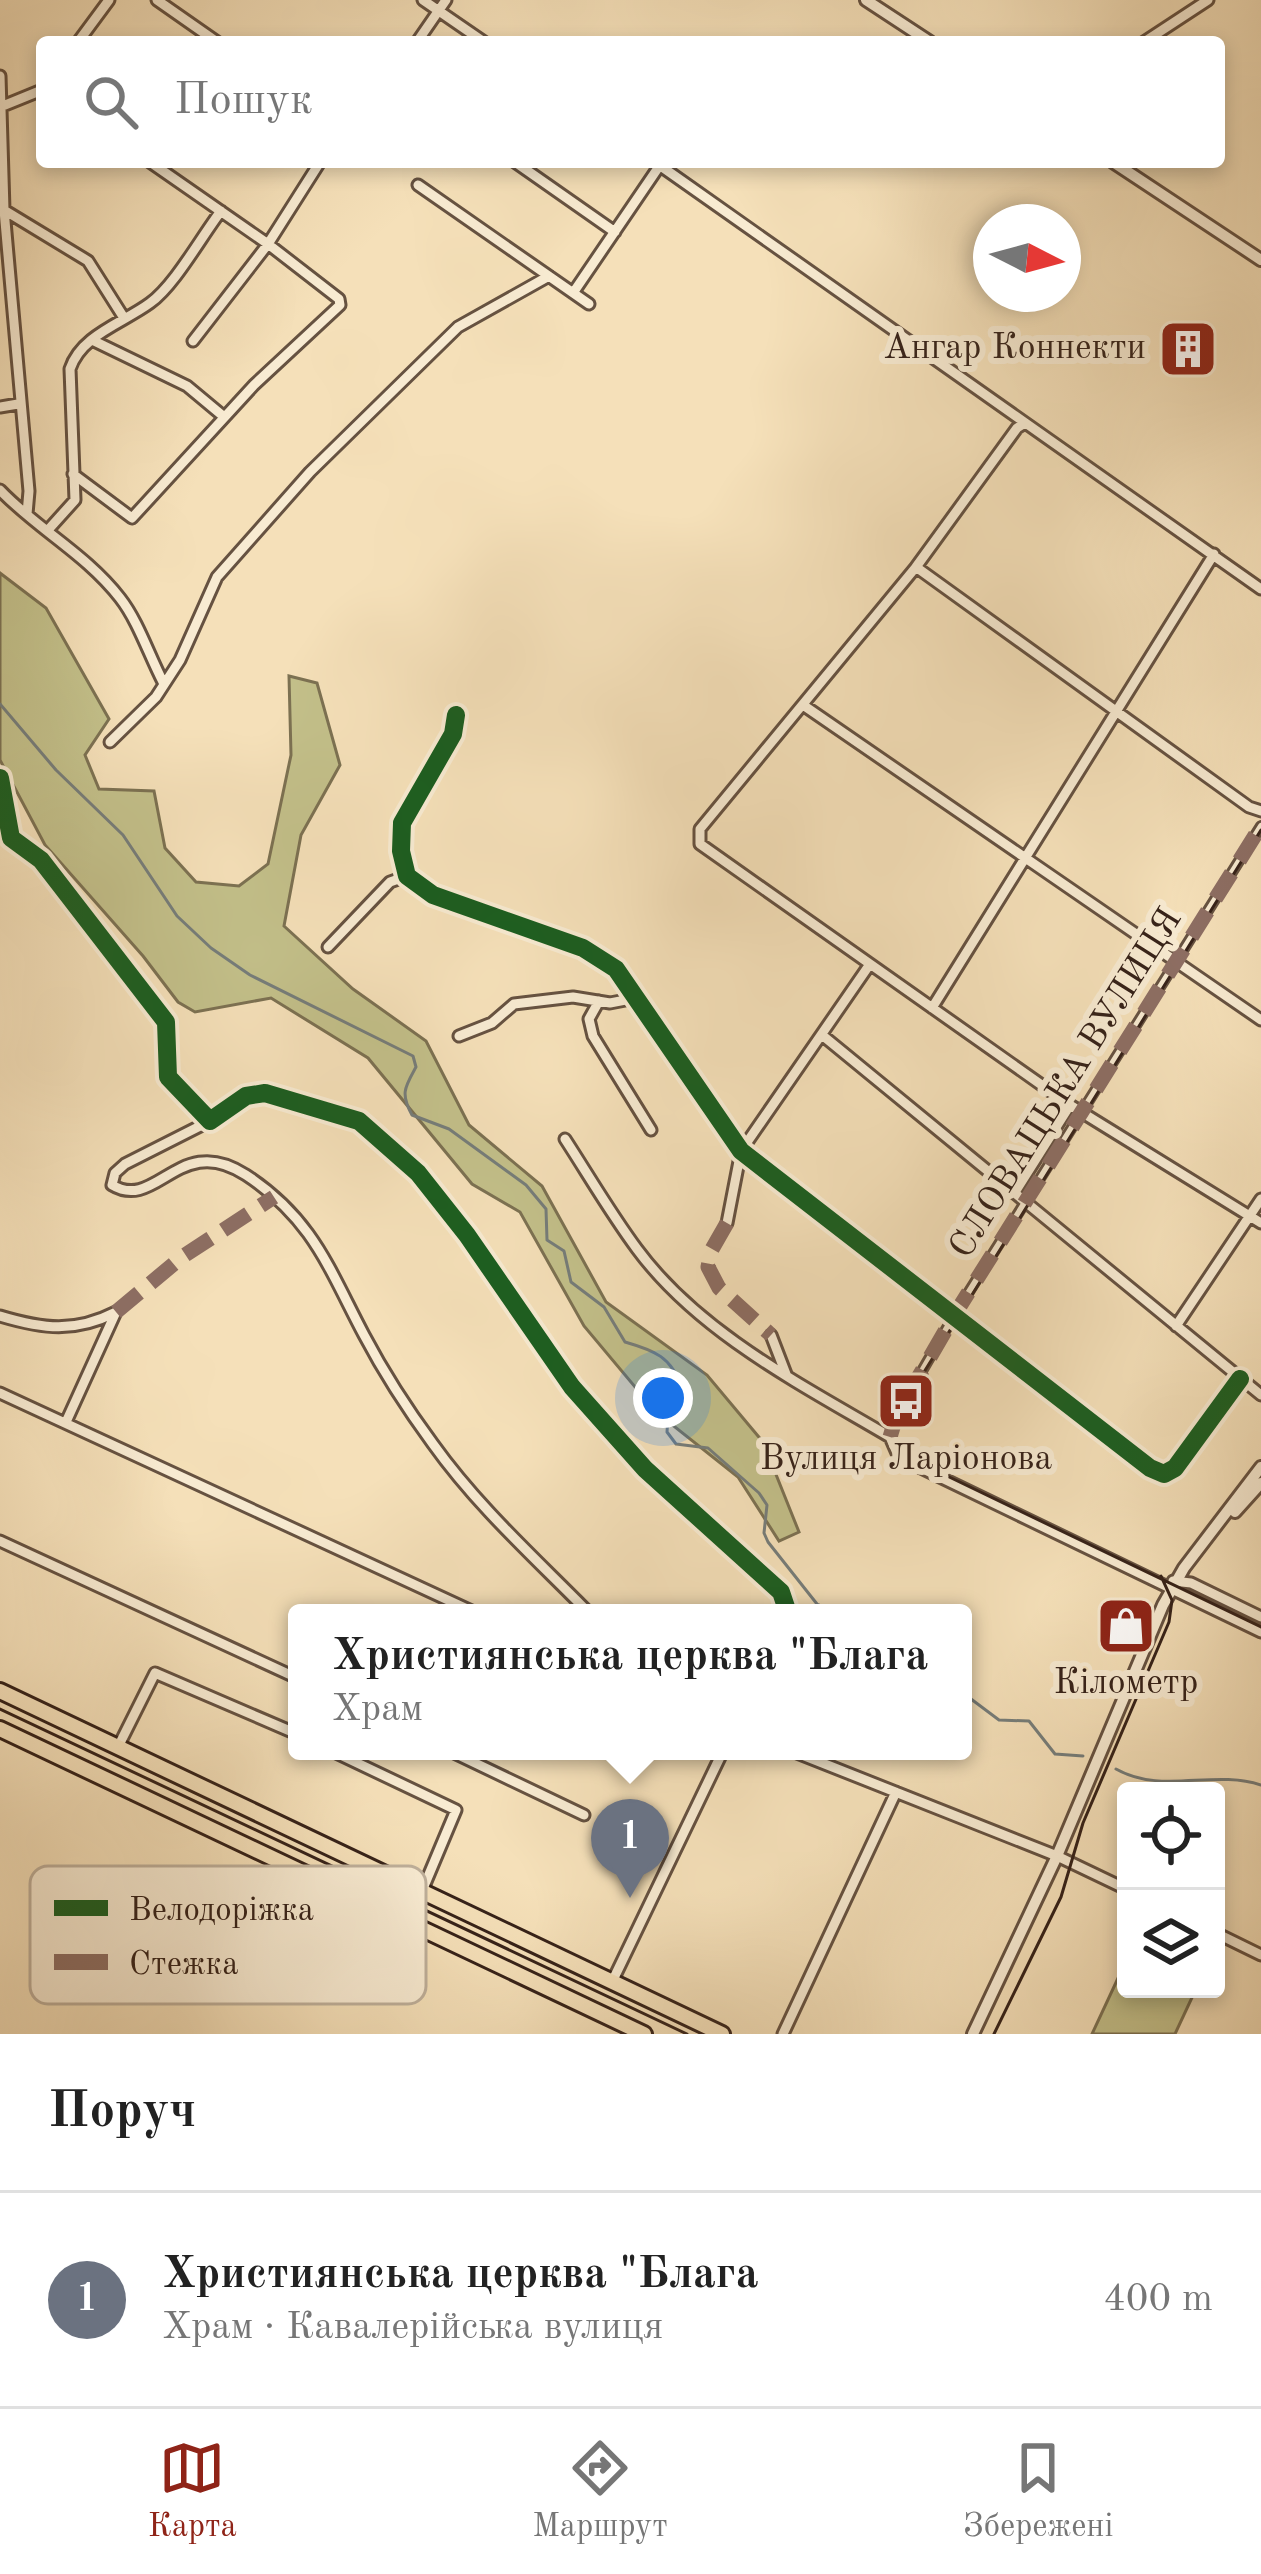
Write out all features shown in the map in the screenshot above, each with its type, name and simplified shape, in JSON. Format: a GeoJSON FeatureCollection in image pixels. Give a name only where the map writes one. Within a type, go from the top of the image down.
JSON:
{"type":"FeatureCollection","features":[{"type":"Feature","properties":{"kind":"main road"},"geometry":{"type":"LineString","coordinates":[[0,1691],[369,1866]]}},
{"type":"Feature","properties":{"kind":"main road"},"geometry":{"type":"LineString","coordinates":[[0,1730],[289,1866]]}},
{"type":"Feature","properties":{"kind":"main road"},"geometry":{"type":"LineString","coordinates":[[426,1893],[722,2034]]}},
{"type":"Feature","properties":{"kind":"main road"},"geometry":{"type":"LineString","coordinates":[[426,1931],[644,2034]]}},
{"type":"Feature","properties":{"kind":"street"},"geometry":{"type":"LineString","coordinates":[[82,36],[109,0]]}},
{"type":"Feature","properties":{"kind":"street"},"geometry":{"type":"LineString","coordinates":[[157,0],[208,36]]}},
{"type":"Feature","properties":{"kind":"street"},"geometry":{"type":"LineString","coordinates":[[423,0],[475,36]]}},
{"type":"Feature","properties":{"kind":"street"},"geometry":{"type":"LineString","coordinates":[[421,36],[446,0]]}},
{"type":"Feature","properties":{"kind":"street"},"geometry":{"type":"LineString","coordinates":[[866,0],[921,36]]}},
{"type":"Feature","properties":{"kind":"street"},"geometry":{"type":"LineString","coordinates":[[1153,36],[1208,0]]}},
{"type":"Feature","properties":{"kind":"street"},"geometry":{"type":"LineString","coordinates":[[0,76],[4,210],[27,514]]}},
{"type":"Feature","properties":{"kind":"street"},"geometry":{"type":"LineString","coordinates":[[1,106],[36,92]]}},
{"type":"Feature","properties":{"kind":"street"},"geometry":{"type":"LineString","coordinates":[[73,474],[132,518],[224,416],[340,302],[268,244],[159,168]]}},
{"type":"Feature","properties":{"kind":"street"},"geometry":{"type":"LineString","coordinates":[[193,341],[268,244],[316,168]]}},
{"type":"Feature","properties":{"kind":"street"},"geometry":{"type":"LineString","coordinates":[[524,168],[615,232]]}},
{"type":"Feature","properties":{"kind":"street"},"geometry":{"type":"LineString","coordinates":[[573,293],[655,168]]}},
{"type":"Feature","properties":{"kind":"street"},"geometry":{"type":"LineString","coordinates":[[664,168],[1261,589]]}},
{"type":"Feature","properties":{"kind":"street"},"geometry":{"type":"LineString","coordinates":[[1122,168],[1261,260]]}},
{"type":"Feature","properties":{"kind":"street"},"geometry":{"type":"LineString","coordinates":[[418,185],[589,304]]}},
{"type":"Feature","properties":{"kind":"street"},"geometry":{"type":"LineString","coordinates":[[4,210],[88,261],[124,318]]}},
{"type":"Feature","properties":{"kind":"street"},"geometry":{"type":"LineString","coordinates":[[48,530],[75,500],[70,369],[75,355],[154,300],[220,211]]}},
{"type":"Feature","properties":{"kind":"street"},"geometry":{"type":"LineString","coordinates":[[110,742],[156,698],[180,660],[217,577],[310,472],[458,327],[549,276]]}},
{"type":"Feature","properties":{"kind":"street"},"geometry":{"type":"LineString","coordinates":[[92,340],[187,386],[224,416]]}},
{"type":"Feature","properties":{"kind":"street"},"geometry":{"type":"LineString","coordinates":[[0,406],[18,404]]}},
{"type":"Feature","properties":{"kind":"street"},"geometry":{"type":"LineString","coordinates":[[1025,423],[916,568],[700,829],[700,844],[1070,1105],[1261,1223]]}},
{"type":"Feature","properties":{"kind":"street"},"geometry":{"type":"LineString","coordinates":[[0,490],[85,560],[122,600],[163,682]]}},
{"type":"Feature","properties":{"kind":"street"},"geometry":{"type":"LineString","coordinates":[[932,1009],[1214,554]]}},
{"type":"Feature","properties":{"kind":"street"},"geometry":{"type":"LineString","coordinates":[[916,568],[1261,811]]}},
{"type":"Feature","properties":{"kind":"street"},"geometry":{"type":"LineString","coordinates":[[803,706],[1261,1020]]}},
{"type":"Feature","properties":{"kind":"street"},"geometry":{"type":"LineString","coordinates":[[456,715],[453,734],[402,823],[401,851],[407,876],[433,895],[583,948],[616,969],[741,1151],[1150,1468],[1164,1474],[1175,1468],[1240,1378]]}},
{"type":"Feature","properties":{"kind":"street"},"geometry":{"type":"LineString","coordinates":[[0,778],[11,838],[41,860],[166,1022],[168,1077],[210,1121]]}},
{"type":"Feature","properties":{"kind":"street","name":"СЛОВАЦЬКА ВУЛИЦЯ"},"geometry":{"type":"LineString","coordinates":[[890,1438],[898,1414],[955,1314],[1261,826]]}},
{"type":"Feature","properties":{"kind":"street"},"geometry":{"type":"LineString","coordinates":[[328,947],[390,882],[407,876]]}},
{"type":"Feature","properties":{"kind":"street"},"geometry":{"type":"LineString","coordinates":[[728,1223],[741,1151],[870,964]]}},
{"type":"Feature","properties":{"kind":"street"},"geometry":{"type":"LineString","coordinates":[[459,1036],[492,1023],[514,1004],[573,997],[636,998]]}},
{"type":"Feature","properties":{"kind":"street"},"geometry":{"type":"LineString","coordinates":[[599,1001],[589,1019],[593,1036],[650,1130]]}},
{"type":"Feature","properties":{"kind":"street"},"geometry":{"type":"LineString","coordinates":[[822,1035],[1261,1395]]}},
{"type":"Feature","properties":{"kind":"street"},"geometry":{"type":"LineString","coordinates":[[580,1604],[450,1468],[385,1370],[319,1246],[274,1197],[235,1168],[212,1160],[190,1162],[138,1191],[124,1193],[112,1185],[115,1173],[210,1121],[245,1096],[265,1093],[359,1121],[418,1173],[572,1387],[645,1469],[781,1592],[785,1604]]}},
{"type":"Feature","properties":{"kind":"street","name":"СЛОВАЦЬКА ВУЛИЦЯ"},"geometry":{"type":"LineString","coordinates":[[1015,1192],[1070,1105]]}},
{"type":"Feature","properties":{"kind":"street"},"geometry":{"type":"LineString","coordinates":[[565,1139],[638,1251],[677,1293],[759,1359],[890,1438],[897,1453],[919,1467],[1261,1632]]}},
{"type":"Feature","properties":{"kind":"street"},"geometry":{"type":"LineString","coordinates":[[1176,1326],[1261,1198]]}},
{"type":"Feature","properties":{"kind":"street"},"geometry":{"type":"LineString","coordinates":[[0,1316],[64,1328],[83,1327],[116,1312],[65,1423]]}},
{"type":"Feature","properties":{"kind":"street"},"geometry":{"type":"LineString","coordinates":[[771,1335],[786,1373]]}},
{"type":"Feature","properties":{"kind":"street"},"geometry":{"type":"LineString","coordinates":[[0,1393],[457,1604]]}},
{"type":"Feature","properties":{"kind":"street"},"geometry":{"type":"LineString","coordinates":[[973,2034],[1057,1856],[1172,1586],[1261,1467]]}},
{"type":"Feature","properties":{"kind":"street"},"geometry":{"type":"LineString","coordinates":[[1172,1586],[1261,1484]]}},
{"type":"Feature","properties":{"kind":"street"},"geometry":{"type":"LineString","coordinates":[[0,1541],[288,1674]]}},
{"type":"Feature","properties":{"kind":"street"},"geometry":{"type":"LineString","coordinates":[[1172,1586],[1261,1617]]}},
{"type":"Feature","properties":{"kind":"street"},"geometry":{"type":"LineString","coordinates":[[118,1747],[155,1673],[288,1730]]}},
{"type":"Feature","properties":{"kind":"street"},"geometry":{"type":"LineString","coordinates":[[351,1760],[456,1810],[426,1881]]}},
{"type":"Feature","properties":{"kind":"street"},"geometry":{"type":"LineString","coordinates":[[469,1760],[584,1815]]}},
{"type":"Feature","properties":{"kind":"street"},"geometry":{"type":"LineString","coordinates":[[612,1982],[719,1760]]}},
{"type":"Feature","properties":{"kind":"street"},"geometry":{"type":"LineString","coordinates":[[815,1760],[1057,1856],[1117,1885]]}},
{"type":"Feature","properties":{"kind":"street"},"geometry":{"type":"LineString","coordinates":[[783,2034],[896,1792]]}},
{"type":"Feature","properties":{"kind":"street"},"geometry":{"type":"LineString","coordinates":[[1225,1937],[1261,1955]]}},
{"type":"Feature","properties":{"kind":"shaded area"},"geometry":{"type":"Polygon","coordinates":[[[0,573],[46,608],[109,719],[85,755],[99,789],[154,791],[165,848],[196,882],[239,886],[268,864],[291,755],[289,676],[317,683],[340,765],[301,835],[284,926],[353,989],[426,1041],[469,1125],[542,1186],[606,1302],[707,1375],[763,1442],[799,1532],[779,1541],[738,1477],[656,1412],[584,1326],[520,1212],[472,1184],[368,1058],[271,998],[195,1012],[178,1002],[45,845],[0,760],[0,573]]]}},
{"type":"Feature","properties":{"kind":"shaded area"},"geometry":{"type":"Polygon","coordinates":[[[1117,1980],[1117,1998],[1192,1998],[1175,2034],[1092,2034],[1117,1980]]]}},
{"type":"Feature","properties":{"kind":"waterway"},"geometry":{"type":"LineString","coordinates":[[0,704],[56,770],[123,835],[177,916],[211,948],[250,975],[413,1056],[416,1067],[405,1095],[412,1115],[449,1129],[526,1185],[546,1209],[547,1240],[564,1251],[571,1282],[604,1307],[625,1342],[653,1352],[673,1369],[681,1388],[667,1432],[676,1444],[708,1448],[759,1493],[767,1505],[764,1533],[768,1542],[817,1604]]}},
{"type":"Feature","properties":{"kind":"waterway"},"geometry":{"type":"LineString","coordinates":[[972,1700],[999,1720],[1029,1721],[1055,1754],[1083,1756]]}},
{"type":"Feature","properties":{"kind":"waterway"},"geometry":{"type":"LineString","coordinates":[[1116,1769],[1151,1780],[1225,1779],[1261,1785]]}},
{"type":"Feature","properties":{"kind":"tram line"},"geometry":{"type":"LineString","coordinates":[[1261,830],[906,1401],[895,1434],[900,1447],[914,1460],[1261,1627]]}},
{"type":"Feature","properties":{"kind":"tram line"},"geometry":{"type":"LineString","coordinates":[[994,2034],[1061,1897],[1083,1823],[1169,1622],[1172,1600],[1161,1576]]}},
{"type":"Feature","properties":{"kind":"tram line"},"geometry":{"type":"LineString","coordinates":[[0,1709],[332,1866]]}},
{"type":"Feature","properties":{"kind":"tram line"},"geometry":{"type":"LineString","coordinates":[[426,1911],[687,2034]]}},
{"type":"Feature","properties":{"kind":"marked path"},"geometry":{"type":"LineString","coordinates":[[890,1437],[897,1414],[955,1314],[1261,826]]}},
{"type":"Feature","properties":{"kind":"marked path"},"geometry":{"type":"LineString","coordinates":[[116,1312],[182,1257],[274,1197]]}},
{"type":"Feature","properties":{"kind":"marked path"},"geometry":{"type":"LineString","coordinates":[[727,1223],[708,1267],[719,1288],[771,1335]]}},
{"type":"Feature","properties":{"kind":"cycle path"},"geometry":{"type":"LineString","coordinates":[[456,715],[453,734],[402,823],[401,851],[407,876],[433,895],[583,948],[616,969],[741,1151],[1150,1468],[1164,1474],[1175,1468],[1240,1379]]}},
{"type":"Feature","properties":{"kind":"cycle path"},"geometry":{"type":"LineString","coordinates":[[0,778],[11,838],[41,860],[166,1022],[168,1077],[210,1121],[246,1096],[265,1093],[359,1121],[418,1173],[572,1387],[645,1469],[781,1592],[785,1604]]}},
{"type":"Feature","properties":{"kind":"place","name":"Ангар Коннекти"},"geometry":{"type":"Point","coordinates":[1188,349]}},
{"type":"Feature","properties":{"kind":"place","name":"Вулиця Ларіонова"},"geometry":{"type":"Point","coordinates":[906,1401]}},
{"type":"Feature","properties":{"kind":"place","name":"Кілометр"},"geometry":{"type":"Point","coordinates":[1126,1626]}},
{"type":"Feature","properties":{"kind":"place","name":"Християнська церква \"Блага"},"geometry":{"type":"Point","coordinates":[630,1898]}}]}
